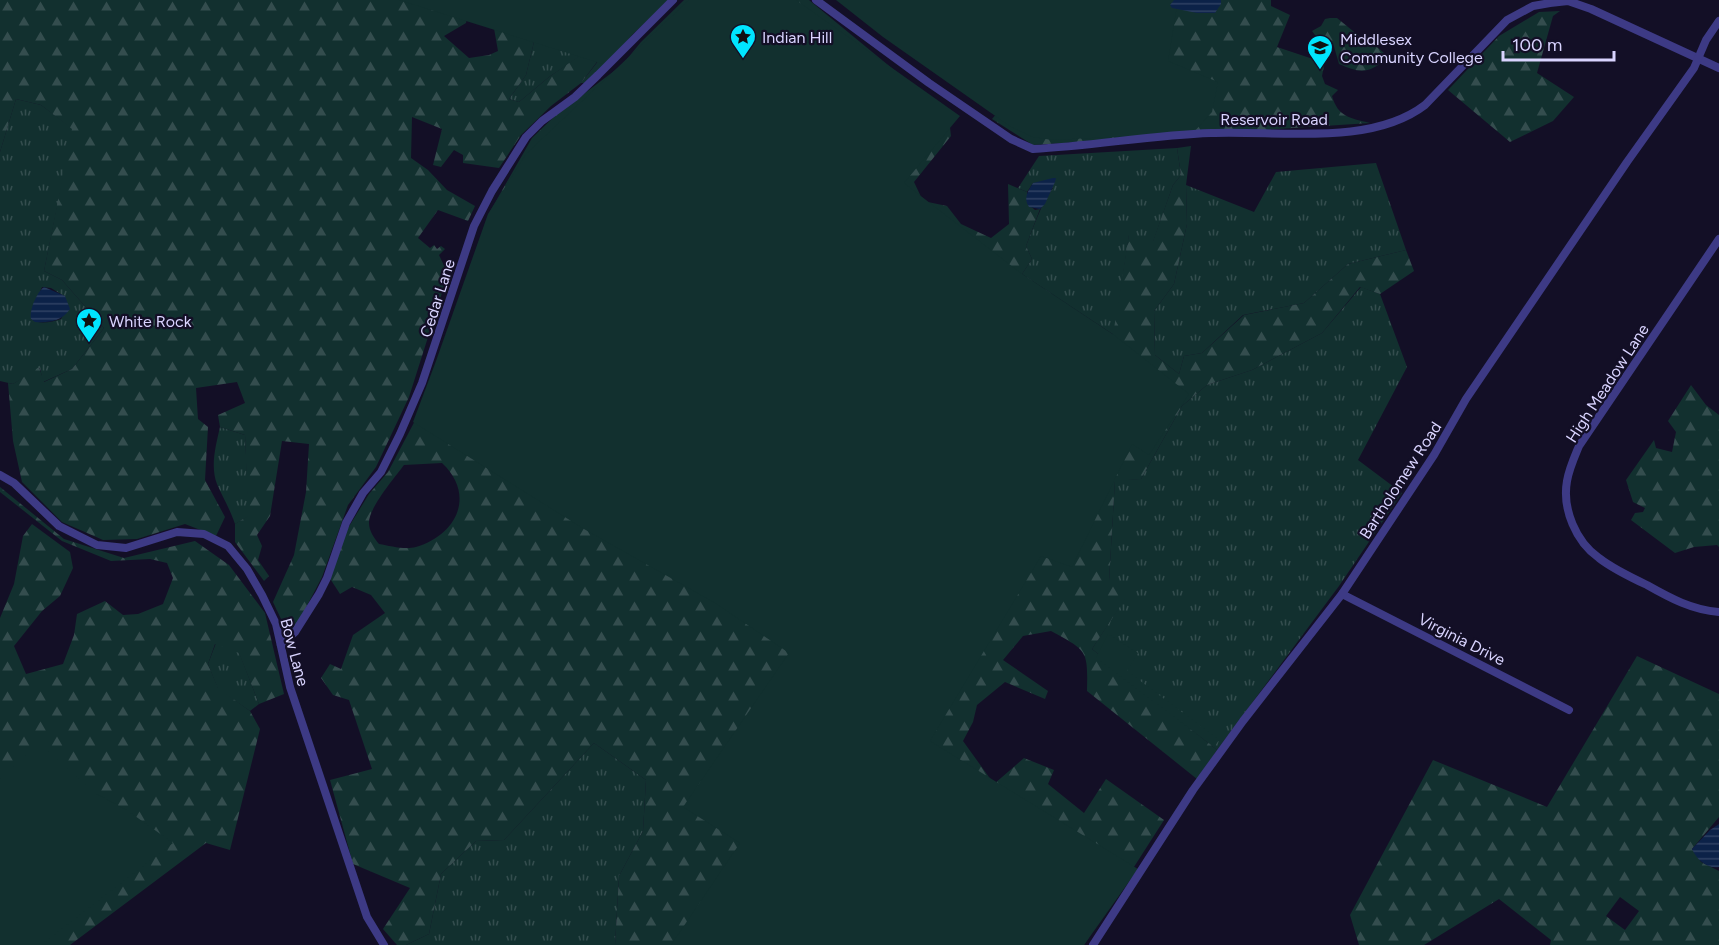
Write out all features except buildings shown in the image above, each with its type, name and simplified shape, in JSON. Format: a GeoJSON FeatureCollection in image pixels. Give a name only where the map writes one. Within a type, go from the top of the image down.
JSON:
{"type":"FeatureCollection","features":[{"type":"Feature","properties":{"kind":"street","name":"Cedar Lane"},"geometry":{"type":"LineString","coordinates":[[281,645],[295,632],[319,594],[346,523],[363,493],[381,472],[400,434],[422,383],[474,226],[510,160],[532,129],[575,97],[674,0]]}},
{"type":"Feature","properties":{"kind":"street","name":"Reservoir Road"},"geometry":{"type":"LineString","coordinates":[[816,0],[929,83],[1011,139],[1033,149],[1210,133],[1338,132],[1381,127],[1425,105],[1508,20],[1533,6],[1568,0],[1719,68]]}},
{"type":"Feature","properties":{"kind":"street","name":"Bartholomew Road"},"geometry":{"type":"LineString","coordinates":[[1093,945],[1193,790],[1243,721],[1342,594],[1434,455],[1466,399],[1694,68],[1706,40],[1719,21]]}},
{"type":"Feature","properties":{"kind":"street","name":"High Meadow Lane"},"geometry":{"type":"LineString","coordinates":[[1719,239],[1579,446],[1566,482],[1567,504],[1572,523],[1582,543],[1597,557],[1680,603],[1699,610],[1719,612]]}},
{"type":"Feature","properties":{"kind":"street","name":"Bow Lane"},"geometry":{"type":"LineString","coordinates":[[0,475],[14,483],[59,526],[97,545],[126,548],[177,532],[204,534],[228,546],[247,569],[276,624],[290,687],[363,906],[384,945]]}},
{"type":"Feature","properties":{"kind":"street","name":"Virginia Drive"},"geometry":{"type":"LineString","coordinates":[[1342,594],[1569,710]]}},
{"type":"Feature","properties":{"kind":"green space"},"geometry":{"type":"Polygon","coordinates":[[[0,0],[466,0],[469,7],[466,23],[444,36],[469,58],[498,51],[492,17],[539,21],[526,75],[509,99],[519,102],[549,77],[598,43],[606,50],[581,83],[551,106],[521,135],[499,168],[463,163],[463,155],[454,150],[441,167],[433,165],[442,129],[412,117],[411,158],[428,170],[447,190],[475,206],[468,221],[438,210],[418,238],[430,248],[434,245],[437,249],[441,246],[445,249],[439,255],[448,274],[409,397],[376,467],[348,505],[322,577],[290,638],[273,602],[294,555],[306,492],[309,444],[282,441],[270,516],[257,535],[262,546],[258,560],[269,576],[264,581],[235,542],[235,524],[248,516],[245,435],[220,427],[218,415],[245,403],[237,382],[196,388],[198,419],[208,427],[205,480],[225,517],[216,536],[185,524],[137,539],[103,540],[62,522],[22,482],[13,441],[8,383],[13,384],[39,367],[44,382],[72,369],[104,328],[62,280],[44,271],[72,129],[41,105],[16,99],[0,152],[0,0]]]}},
{"type":"Feature","properties":{"kind":"green space"},"geometry":{"type":"Polygon","coordinates":[[[399,0],[669,0],[632,35],[606,65],[399,0]]]}},
{"type":"Feature","properties":{"kind":"green space"},"geometry":{"type":"Polygon","coordinates":[[[684,0],[809,0],[933,102],[949,119],[951,136],[914,182],[923,201],[947,206],[961,224],[991,238],[1009,224],[1008,184],[1027,192],[1027,203],[1035,210],[1040,209],[1026,246],[1032,259],[1022,274],[1113,335],[1129,234],[1153,241],[1173,185],[1181,175],[1177,148],[1191,146],[1186,185],[1187,224],[1174,284],[1154,311],[1155,355],[1179,374],[1184,356],[1202,353],[1244,315],[1304,303],[1348,264],[1406,250],[1414,271],[1380,294],[1360,287],[1322,333],[1252,370],[1207,385],[1182,406],[1141,479],[1115,481],[1109,581],[1137,581],[1092,649],[1217,750],[1197,779],[1087,691],[1087,667],[1083,653],[1072,643],[1051,631],[1023,636],[1003,660],[1048,691],[1045,699],[1005,682],[977,705],[973,722],[963,741],[994,784],[1024,758],[1054,770],[1048,784],[1084,813],[1106,779],[1164,820],[1084,945],[615,945],[619,876],[643,831],[646,780],[594,743],[504,840],[476,841],[441,874],[429,934],[406,945],[397,945],[383,929],[410,888],[353,864],[330,780],[372,769],[349,700],[333,695],[321,678],[330,664],[341,669],[353,635],[385,613],[371,595],[352,587],[340,594],[329,577],[345,533],[369,494],[388,472],[428,396],[488,215],[532,138],[556,115],[622,65],[641,42],[684,0]],[[442,463],[404,465],[383,493],[370,517],[370,529],[379,544],[412,548],[442,533],[451,524],[460,500],[452,475],[442,463]]]}},
{"type":"Feature","properties":{"kind":"green space"},"geometry":{"type":"Polygon","coordinates":[[[689,0],[796,0],[960,116],[904,183],[1022,274],[1114,335],[1189,394],[1149,455],[1132,444],[1072,567],[1041,556],[930,741],[1138,869],[1084,945],[671,945],[740,843],[683,807],[789,653],[715,603],[584,529],[413,422],[488,214],[526,154],[689,0]]]}},
{"type":"Feature","properties":{"kind":"green space"},"geometry":{"type":"Polygon","coordinates":[[[836,0],[1178,0],[1168,61],[1218,82],[1212,112],[1193,133],[1052,140],[1033,137],[1011,127],[883,37],[836,0]]]}},
{"type":"Feature","properties":{"kind":"green space"},"geometry":{"type":"Polygon","coordinates":[[[1101,0],[1271,0],[1271,6],[1290,15],[1277,47],[1316,60],[1324,66],[1322,76],[1325,84],[1338,90],[1332,96],[1341,112],[1351,118],[1370,123],[1033,145],[992,119],[1048,55],[1101,0]]]}},
{"type":"Feature","properties":{"kind":"green space"},"geometry":{"type":"Polygon","coordinates":[[[1560,11],[1553,16],[1537,73],[1574,97],[1553,121],[1510,142],[1448,90],[1499,36],[1539,12],[1560,11]]]}},
{"type":"Feature","properties":{"kind":"green space"},"geometry":{"type":"Polygon","coordinates":[[[1337,18],[1384,53],[1381,63],[1360,71],[1339,64],[1333,43],[1315,35],[1312,31],[1321,26],[1325,19],[1337,18]]]}},
{"type":"Feature","properties":{"kind":"green space"},"geometry":{"type":"Polygon","coordinates":[[[539,21],[621,35],[611,60],[584,83],[581,83],[606,51],[598,44],[549,77],[519,102],[509,99],[526,75],[539,21]]]}},
{"type":"Feature","properties":{"kind":"green space"},"geometry":{"type":"Polygon","coordinates":[[[16,99],[41,105],[73,129],[44,271],[62,280],[104,328],[72,369],[43,382],[40,368],[13,384],[0,381],[0,152],[16,99]],[[42,287],[31,312],[31,319],[34,321],[45,322],[61,319],[68,305],[64,296],[51,288],[42,287]]]}},
{"type":"Feature","properties":{"kind":"green space"},"geometry":{"type":"Polygon","coordinates":[[[1177,148],[1181,175],[1173,185],[1153,242],[1129,235],[1114,335],[1022,274],[1032,259],[1026,246],[1041,208],[1053,188],[1033,183],[1027,192],[1018,188],[1039,156],[1177,148]]]}},
{"type":"Feature","properties":{"kind":"green space"},"geometry":{"type":"Polygon","coordinates":[[[1376,163],[1406,250],[1348,264],[1304,303],[1243,315],[1202,353],[1184,356],[1179,374],[1155,355],[1154,311],[1174,284],[1187,224],[1186,185],[1254,212],[1276,172],[1376,163]]]}},
{"type":"Feature","properties":{"kind":"green space"},"geometry":{"type":"Polygon","coordinates":[[[1361,287],[1380,294],[1407,367],[1358,460],[1402,493],[1339,586],[1217,750],[1092,649],[1136,581],[1109,581],[1115,480],[1141,479],[1182,406],[1207,385],[1252,370],[1322,333],[1361,287]]]}},
{"type":"Feature","properties":{"kind":"green space"},"geometry":{"type":"Polygon","coordinates":[[[1691,385],[1706,405],[1719,415],[1719,547],[1717,545],[1694,547],[1675,553],[1631,520],[1635,513],[1643,512],[1645,508],[1633,502],[1626,480],[1654,440],[1656,448],[1672,452],[1676,432],[1668,421],[1691,385]]]}},
{"type":"Feature","properties":{"kind":"green space"},"geometry":{"type":"Polygon","coordinates":[[[220,427],[245,435],[249,516],[235,524],[215,477],[214,456],[220,427]]]}},
{"type":"Feature","properties":{"kind":"green space"},"geometry":{"type":"Polygon","coordinates":[[[0,487],[64,539],[124,558],[195,541],[229,565],[265,613],[284,694],[259,704],[239,653],[215,644],[208,664],[218,688],[250,711],[260,729],[230,850],[206,843],[70,945],[23,945],[0,894],[0,618],[14,584],[23,536],[32,524],[70,552],[73,568],[60,596],[42,611],[14,646],[26,674],[63,664],[74,635],[77,614],[105,601],[123,615],[138,614],[163,604],[173,578],[167,563],[150,559],[111,561],[62,541],[0,492],[0,487]]]}},
{"type":"Feature","properties":{"kind":"green space"},"geometry":{"type":"Polygon","coordinates":[[[1108,634],[1138,653],[1127,671],[1219,740],[1214,747],[1096,658],[1108,634]]]}},
{"type":"Feature","properties":{"kind":"green space"},"geometry":{"type":"Polygon","coordinates":[[[216,643],[239,652],[259,704],[250,711],[218,689],[208,664],[216,643]]]}},
{"type":"Feature","properties":{"kind":"green space"},"geometry":{"type":"Polygon","coordinates":[[[1637,656],[1719,694],[1719,817],[1692,849],[1701,862],[1719,871],[1719,945],[1550,945],[1551,940],[1499,899],[1424,945],[1359,945],[1350,915],[1433,760],[1547,807],[1637,656]],[[1620,897],[1606,916],[1625,930],[1639,911],[1620,897]]]}},
{"type":"Feature","properties":{"kind":"green space"},"geometry":{"type":"Polygon","coordinates":[[[39,743],[95,793],[128,811],[173,843],[41,945],[0,945],[0,779],[39,743]]]}},
{"type":"Feature","properties":{"kind":"green space"},"geometry":{"type":"Polygon","coordinates":[[[594,743],[646,780],[643,831],[619,876],[615,945],[406,945],[429,934],[441,874],[476,841],[504,840],[594,743]]]}},
{"type":"Feature","properties":{"kind":"water"},"geometry":{"type":"Polygon","coordinates":[[[1174,0],[1221,0],[1221,4],[1215,13],[1197,13],[1172,8],[1170,5],[1174,0]]]}},
{"type":"Feature","properties":{"kind":"water"},"geometry":{"type":"Polygon","coordinates":[[[1056,178],[1055,182],[1045,204],[1040,209],[1029,207],[1026,198],[1033,183],[1056,178]]]}},
{"type":"Feature","properties":{"kind":"water"},"geometry":{"type":"Polygon","coordinates":[[[44,287],[65,296],[70,309],[55,320],[35,322],[31,319],[32,306],[44,287]]]}},
{"type":"Feature","properties":{"kind":"water"},"geometry":{"type":"Polygon","coordinates":[[[1719,824],[1719,867],[1710,867],[1697,857],[1692,849],[1719,824]]]}},
{"type":"Feature","properties":{"kind":"place","name":"Indian Hill"},"geometry":{"type":"Point","coordinates":[743,60]}},
{"type":"Feature","properties":{"kind":"place","name":"Middlesex Community College"},"geometry":{"type":"Point","coordinates":[1320,71]}},
{"type":"Feature","properties":{"kind":"place","name":"White Rock"},"geometry":{"type":"Point","coordinates":[89,344]}}]}
